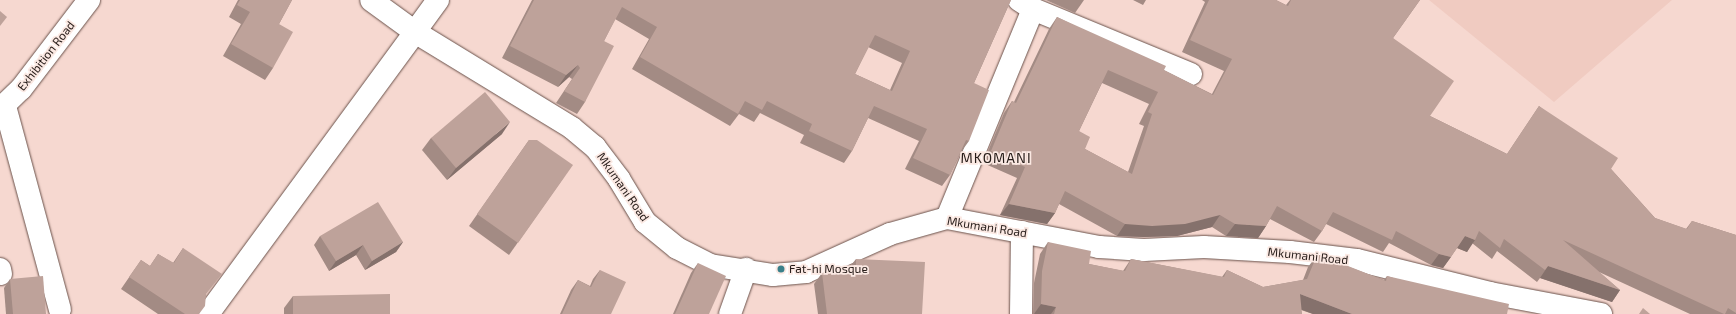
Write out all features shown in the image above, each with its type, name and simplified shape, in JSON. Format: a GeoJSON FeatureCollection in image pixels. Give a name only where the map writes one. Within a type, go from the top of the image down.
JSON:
{"type":"FeatureCollection","features":[{"type":"Feature","properties":{"kind":"street","name":"Exhibition Road"},"geometry":{"type":"LineString","coordinates":[[2,107],[21,89],[89,0]]}},
{"type":"Feature","properties":{"kind":"street","name":"Mkumani Road"},"geometry":{"type":"LineString","coordinates":[[371,0],[415,32],[572,128],[595,147],[619,179],[645,222],[678,248],[710,265],[746,269],[773,275],[806,272],[890,234],[947,218],[1099,247],[1144,250],[1204,247],[1290,252],[1357,260],[1490,293],[1601,314]]}},
{"type":"Feature","properties":{"kind":"street"},"geometry":{"type":"LineString","coordinates":[[208,314],[438,0]]}},
{"type":"Feature","properties":{"kind":"street"},"geometry":{"type":"LineString","coordinates":[[947,218],[1026,4],[1191,74]]}},
{"type":"Feature","properties":{"kind":"street"},"geometry":{"type":"LineString","coordinates":[[2,107],[60,310]]}},
{"type":"Feature","properties":{"kind":"street"},"geometry":{"type":"LineString","coordinates":[[1021,314],[1022,232]]}},
{"type":"Feature","properties":{"kind":"street"},"geometry":{"type":"LineString","coordinates":[[730,314],[746,269]]}},
{"type":"Feature","properties":{"kind":"shaded area"},"geometry":{"type":"Polygon","coordinates":[[[1429,0],[1672,0],[1554,102],[1429,0]]]}},
{"type":"Feature","properties":{"kind":"building"},"geometry":{"type":"Polygon","coordinates":[[[240,0],[292,0],[279,24],[293,32],[273,68],[231,44],[250,12],[237,5],[240,0]]]}},
{"type":"Feature","properties":{"kind":"building"},"geometry":{"type":"Polygon","coordinates":[[[534,0],[1011,0],[974,83],[989,90],[969,141],[966,140],[950,175],[913,158],[927,129],[874,106],[852,151],[809,131],[812,124],[767,101],[762,110],[745,101],[738,114],[640,57],[657,27],[622,7],[604,41],[614,46],[585,102],[564,91],[580,68],[578,65],[566,75],[510,46],[534,0]],[[875,35],[855,74],[892,91],[910,51],[875,35]]]}},
{"type":"Feature","properties":{"kind":"building"},"geometry":{"type":"Polygon","coordinates":[[[1209,0],[1276,0],[1288,6],[1291,0],[1420,0],[1393,38],[1454,81],[1430,116],[1507,154],[1539,106],[1618,158],[1611,169],[1655,218],[1687,229],[1692,221],[1736,235],[1736,313],[1728,308],[1724,314],[1563,240],[1620,290],[1548,266],[1545,270],[1504,239],[1500,248],[1479,231],[1475,240],[1465,236],[1451,257],[1439,254],[1396,231],[1392,240],[1333,212],[1322,231],[1277,206],[1266,226],[1235,224],[1220,215],[1185,224],[1152,226],[1125,224],[1065,191],[1055,213],[1009,204],[1025,167],[991,151],[1012,101],[1016,103],[1057,17],[1166,66],[1164,70],[1213,95],[1232,59],[1190,40],[1209,0]],[[1108,70],[1079,131],[1090,137],[1085,149],[1132,174],[1152,114],[1148,112],[1158,92],[1108,70]]]}},
{"type":"Feature","properties":{"kind":"building"},"geometry":{"type":"Polygon","coordinates":[[[0,11],[7,17],[0,26],[0,11]]]}},
{"type":"Feature","properties":{"kind":"building"},"geometry":{"type":"Polygon","coordinates":[[[485,92],[510,122],[456,168],[431,138],[485,92]]]}},
{"type":"Feature","properties":{"kind":"building"},"geometry":{"type":"Polygon","coordinates":[[[529,140],[537,140],[573,165],[518,243],[477,214],[529,140]]]}},
{"type":"Feature","properties":{"kind":"building"},"geometry":{"type":"Polygon","coordinates":[[[378,202],[403,242],[372,261],[363,245],[336,261],[320,236],[378,202]]]}},
{"type":"Feature","properties":{"kind":"building"},"geometry":{"type":"Polygon","coordinates":[[[1048,242],[1091,251],[1089,264],[1125,271],[1131,259],[1224,277],[1227,270],[1263,287],[1307,279],[1317,255],[1320,255],[1386,281],[1387,276],[1509,304],[1507,314],[1352,314],[1300,294],[1302,314],[1054,314],[1056,307],[1041,304],[1042,271],[1048,242]]]}},
{"type":"Feature","properties":{"kind":"building"},"geometry":{"type":"Polygon","coordinates":[[[183,248],[222,274],[206,294],[205,306],[199,314],[185,314],[129,277],[141,260],[150,266],[158,254],[174,263],[183,248]]]}},
{"type":"Feature","properties":{"kind":"building"},"geometry":{"type":"Polygon","coordinates":[[[856,259],[925,262],[922,314],[827,314],[822,273],[856,269],[856,259]]]}},
{"type":"Feature","properties":{"kind":"building"},"geometry":{"type":"Polygon","coordinates":[[[698,263],[726,276],[709,314],[675,314],[698,263]]]}},
{"type":"Feature","properties":{"kind":"building"},"geometry":{"type":"Polygon","coordinates":[[[600,270],[626,282],[611,314],[562,314],[578,280],[591,287],[600,270]]]}},
{"type":"Feature","properties":{"kind":"building"},"geometry":{"type":"Polygon","coordinates":[[[43,276],[46,314],[13,314],[10,279],[43,276]]]}},
{"type":"Feature","properties":{"kind":"building"},"geometry":{"type":"Polygon","coordinates":[[[390,294],[390,314],[293,314],[293,296],[390,294]]]}},
{"type":"Feature","properties":{"kind":"building"},"geometry":{"type":"Polygon","coordinates":[[[1643,308],[1650,314],[1639,314],[1643,308]]]}},
{"type":"Feature","properties":{"kind":"place","name":"Fat-hi Mosque"},"geometry":{"type":"Point","coordinates":[781,269]}},
{"type":"Feature","properties":{"kind":"district","name":"MKOMANI"},"geometry":{"type":"Point","coordinates":[996,158]}}]}
